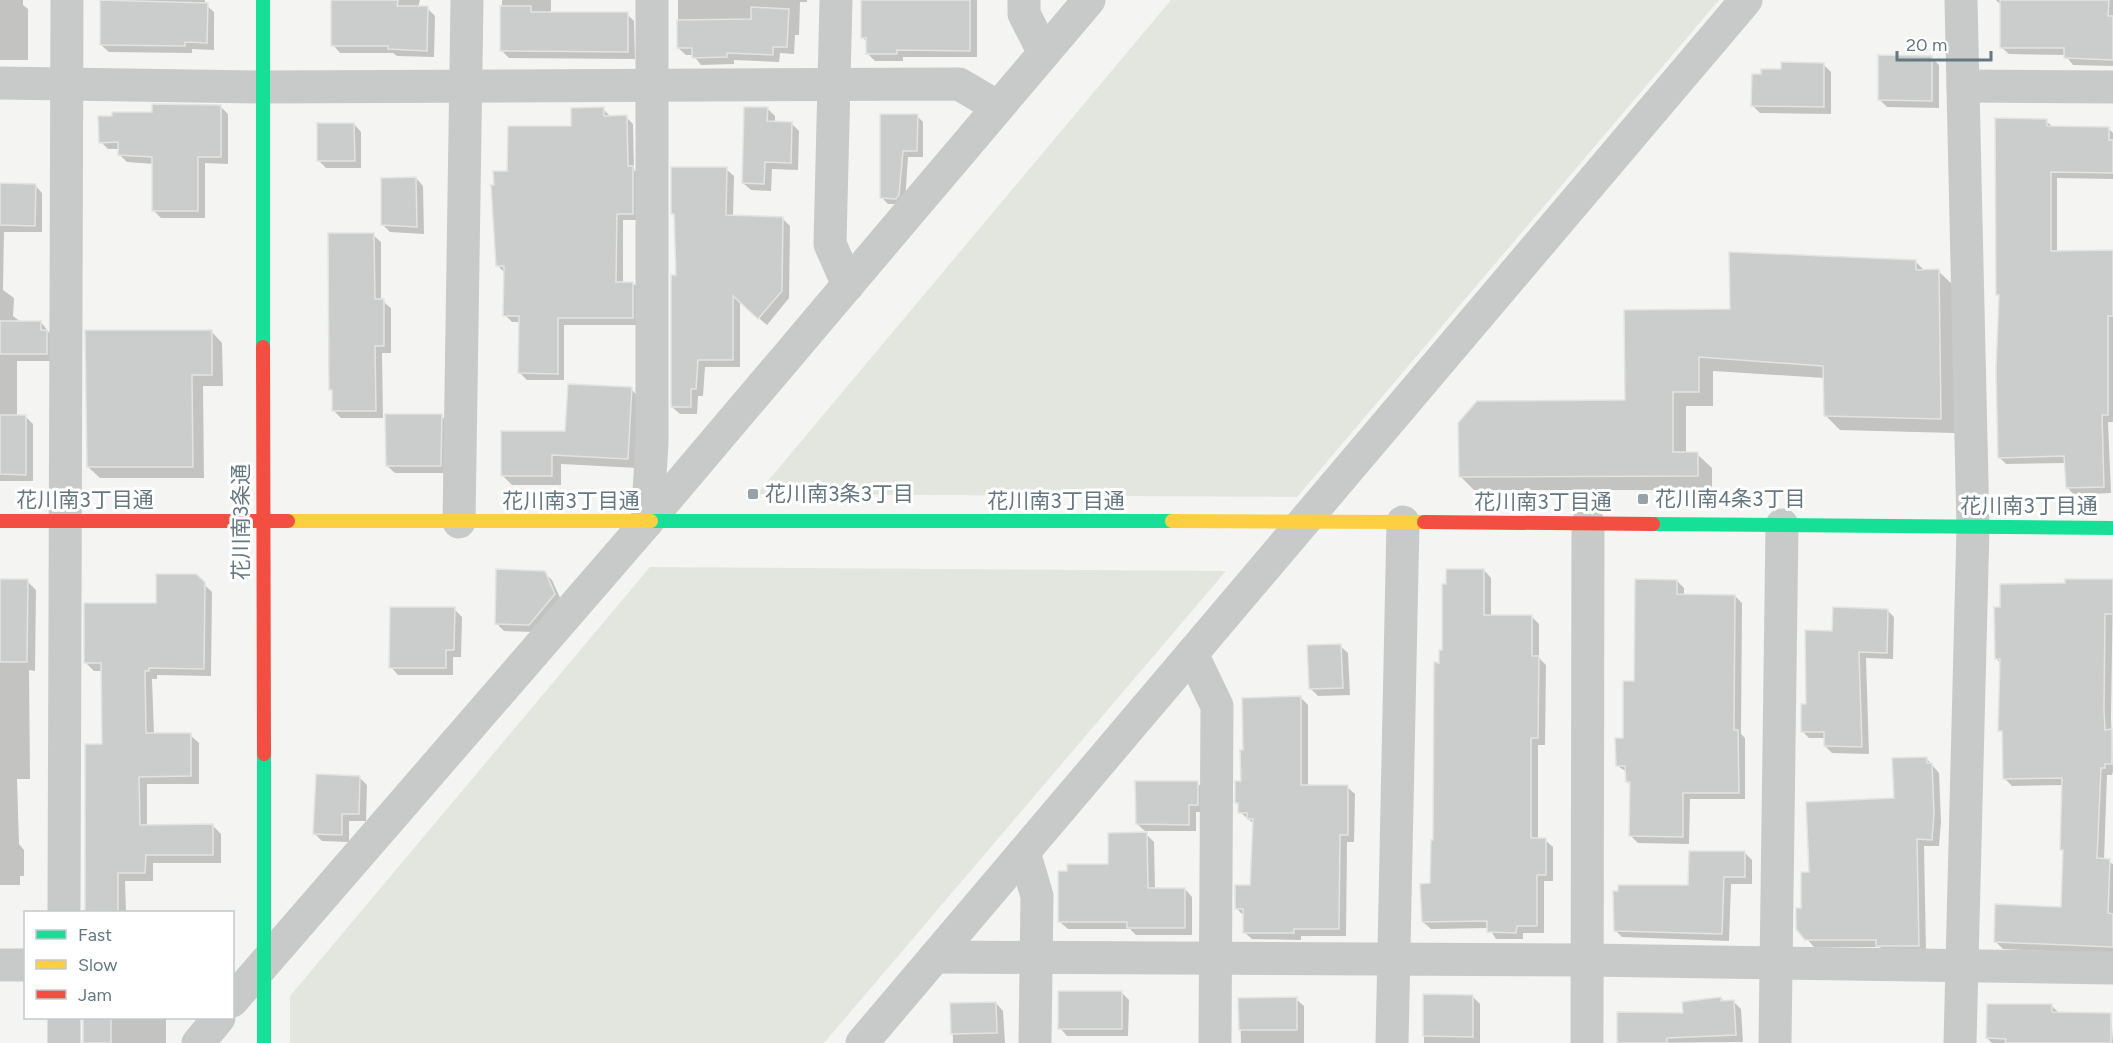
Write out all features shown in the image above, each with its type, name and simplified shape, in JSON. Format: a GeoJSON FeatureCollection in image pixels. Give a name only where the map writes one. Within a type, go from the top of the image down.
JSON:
{"type":"FeatureCollection","features":[{"type":"Feature","properties":{"kind":"street"},"geometry":{"type":"LineString","coordinates":[[64,911],[67,0]]}},
{"type":"Feature","properties":{"kind":"street","name":"花川南3条通"},"geometry":{"type":"LineString","coordinates":[[263,0],[262,521],[248,965],[264,1043]]}},
{"type":"Feature","properties":{"kind":"street"},"geometry":{"type":"LineString","coordinates":[[459,522],[467,0]]}},
{"type":"Feature","properties":{"kind":"street"},"geometry":{"type":"LineString","coordinates":[[647,522],[652,444],[652,0]]}},
{"type":"Feature","properties":{"kind":"street"},"geometry":{"type":"LineString","coordinates":[[836,0],[830,244],[848,285]]}},
{"type":"Feature","properties":{"kind":"street"},"geometry":{"type":"LineString","coordinates":[[1024,0],[1024,15],[1044,53]]}},
{"type":"Feature","properties":{"kind":"street"},"geometry":{"type":"LineString","coordinates":[[234,996],[248,965],[647,522],[1089,0]]}},
{"type":"Feature","properties":{"kind":"street"},"geometry":{"type":"LineString","coordinates":[[862,1043],[1746,0]]}},
{"type":"Feature","properties":{"kind":"street"},"geometry":{"type":"LineString","coordinates":[[1960,1043],[1960,966],[1973,527],[1961,0]]}},
{"type":"Feature","properties":{"kind":"street"},"geometry":{"type":"LineString","coordinates":[[0,83],[263,87],[959,84],[998,107]]}},
{"type":"Feature","properties":{"kind":"street"},"geometry":{"type":"LineString","coordinates":[[1963,86],[2113,87]]}},
{"type":"Feature","properties":{"kind":"street","name":"花川南3丁目通"},"geometry":{"type":"LineString","coordinates":[[0,521],[1305,521],[2113,528]]}},
{"type":"Feature","properties":{"kind":"street"},"geometry":{"type":"LineString","coordinates":[[1392,1043],[1403,522]]}},
{"type":"Feature","properties":{"kind":"street"},"geometry":{"type":"LineString","coordinates":[[1587,1043],[1588,523]]}},
{"type":"Feature","properties":{"kind":"street"},"geometry":{"type":"LineString","coordinates":[[1775,1043],[1782,525]]}},
{"type":"Feature","properties":{"kind":"street"},"geometry":{"type":"LineString","coordinates":[[1192,654],[1217,706],[1215,1043]]}},
{"type":"Feature","properties":{"kind":"street"},"geometry":{"type":"LineString","coordinates":[[1024,852],[1037,896],[1035,1043]]}},
{"type":"Feature","properties":{"kind":"street"},"geometry":{"type":"LineString","coordinates":[[935,957],[1588,960],[2113,968]]}},
{"type":"Feature","properties":{"kind":"street"},"geometry":{"type":"LineString","coordinates":[[0,965],[24,965]]}},
{"type":"Feature","properties":{"kind":"street"},"geometry":{"type":"LineString","coordinates":[[64,1019],[64,1043]]}},
{"type":"Feature","properties":{"kind":"street"},"geometry":{"type":"LineString","coordinates":[[198,1043],[217,1019]]}},
{"type":"Feature","properties":{"kind":"shaded area"},"geometry":{"type":"Polygon","coordinates":[[[1171,0],[1719,0],[1297,497],[757,494],[1171,0]]]}},
{"type":"Feature","properties":{"kind":"shaded area"},"geometry":{"type":"Polygon","coordinates":[[[650,567],[1226,571],[824,1043],[290,1043],[290,996],[650,567]]]}},
{"type":"Feature","properties":{"kind":"building"},"geometry":{"type":"Polygon","coordinates":[[[100,0],[208,3],[207,43],[185,42],[185,46],[100,45],[100,0]]]}},
{"type":"Feature","properties":{"kind":"building"},"geometry":{"type":"Polygon","coordinates":[[[331,0],[398,0],[397,6],[428,6],[427,51],[388,49],[388,46],[331,46],[331,0]]]}},
{"type":"Feature","properties":{"kind":"building"},"geometry":{"type":"Polygon","coordinates":[[[861,0],[970,0],[970,51],[897,50],[897,54],[866,54],[866,38],[861,38],[861,0]]]}},
{"type":"Feature","properties":{"kind":"building"},"geometry":{"type":"Polygon","coordinates":[[[2000,0],[2109,0],[2108,16],[2113,16],[2113,60],[2064,58],[2064,48],[2000,48],[2000,0]]]}},
{"type":"Feature","properties":{"kind":"building"},"geometry":{"type":"Polygon","coordinates":[[[500,6],[531,6],[531,12],[628,12],[628,52],[500,51],[500,6]]]}},
{"type":"Feature","properties":{"kind":"building"},"geometry":{"type":"Polygon","coordinates":[[[751,7],[789,9],[787,47],[773,47],[773,55],[727,53],[727,57],[692,58],[692,48],[677,48],[677,20],[751,19],[751,7]]]}},
{"type":"Feature","properties":{"kind":"building"},"geometry":{"type":"Polygon","coordinates":[[[1878,55],[1932,56],[1932,101],[1878,100],[1878,55]]]}},
{"type":"Feature","properties":{"kind":"building"},"geometry":{"type":"Polygon","coordinates":[[[1781,62],[1824,63],[1824,107],[1751,106],[1752,74],[1761,74],[1761,69],[1781,69],[1781,62]]]}},
{"type":"Feature","properties":{"kind":"building"},"geometry":{"type":"Polygon","coordinates":[[[152,104],[221,105],[221,157],[198,157],[198,211],[152,211],[152,157],[118,155],[118,142],[99,143],[98,116],[112,116],[112,112],[152,112],[152,104]]]}},
{"type":"Feature","properties":{"kind":"building"},"geometry":{"type":"Polygon","coordinates":[[[604,107],[604,116],[627,115],[628,166],[633,166],[633,214],[617,214],[616,282],[633,282],[633,318],[558,318],[558,374],[518,373],[519,316],[503,316],[504,266],[496,266],[491,185],[494,185],[493,171],[507,171],[508,126],[571,126],[571,108],[604,107]]]}},
{"type":"Feature","properties":{"kind":"building"},"geometry":{"type":"Polygon","coordinates":[[[744,107],[768,107],[767,121],[792,122],[791,163],[765,162],[764,184],[742,183],[744,107]]]}},
{"type":"Feature","properties":{"kind":"building"},"geometry":{"type":"Polygon","coordinates":[[[880,114],[918,114],[917,151],[903,151],[899,195],[896,199],[880,198],[880,114]]]}},
{"type":"Feature","properties":{"kind":"building"},"geometry":{"type":"Polygon","coordinates":[[[1995,118],[2047,119],[2047,126],[2109,127],[2109,140],[2113,140],[2113,173],[2051,172],[2051,251],[2113,250],[2113,316],[2108,316],[2108,415],[2102,415],[2104,487],[2066,488],[2064,456],[1998,458],[1996,370],[1999,295],[1996,295],[1995,118]]]}},
{"type":"Feature","properties":{"kind":"building"},"geometry":{"type":"Polygon","coordinates":[[[317,123],[354,123],[355,161],[317,161],[317,123]]]}},
{"type":"Feature","properties":{"kind":"building"},"geometry":{"type":"Polygon","coordinates":[[[671,167],[727,167],[726,215],[783,217],[782,291],[758,319],[733,296],[733,360],[698,360],[696,389],[691,389],[691,407],[671,407],[671,275],[676,275],[674,214],[671,214],[671,167]]]}},
{"type":"Feature","properties":{"kind":"building"},"geometry":{"type":"Polygon","coordinates":[[[416,177],[417,227],[381,225],[381,178],[416,177]]]}},
{"type":"Feature","properties":{"kind":"building"},"geometry":{"type":"Polygon","coordinates":[[[0,183],[36,184],[35,226],[0,225],[0,183]]]}},
{"type":"Feature","properties":{"kind":"building"},"geometry":{"type":"Polygon","coordinates":[[[328,233],[374,233],[375,299],[384,299],[384,346],[375,346],[376,411],[332,411],[332,390],[329,390],[328,233]]]}},
{"type":"Feature","properties":{"kind":"building"},"geometry":{"type":"Polygon","coordinates":[[[1729,252],[1916,260],[1916,270],[1939,269],[1941,419],[1824,416],[1823,366],[1699,357],[1699,392],[1673,392],[1673,452],[1698,452],[1698,476],[1459,477],[1458,423],[1477,401],[1625,400],[1624,310],[1730,309],[1729,252]]]}},
{"type":"Feature","properties":{"kind":"building"},"geometry":{"type":"Polygon","coordinates":[[[0,321],[41,321],[41,330],[47,330],[47,354],[0,354],[0,321]]]}},
{"type":"Feature","properties":{"kind":"building"},"geometry":{"type":"Polygon","coordinates":[[[85,330],[212,330],[212,375],[192,375],[193,467],[87,467],[85,330]]]}},
{"type":"Feature","properties":{"kind":"building"},"geometry":{"type":"Polygon","coordinates":[[[568,384],[632,387],[628,459],[552,455],[552,476],[501,476],[501,431],[565,431],[568,384]]]}},
{"type":"Feature","properties":{"kind":"building"},"geometry":{"type":"Polygon","coordinates":[[[385,414],[442,414],[441,466],[386,466],[385,414]]]}},
{"type":"Feature","properties":{"kind":"building"},"geometry":{"type":"Polygon","coordinates":[[[0,415],[26,415],[26,475],[0,474],[0,415]]]}},
{"type":"Feature","properties":{"kind":"building"},"geometry":{"type":"Polygon","coordinates":[[[496,569],[545,571],[555,594],[529,625],[495,624],[496,569]]]}},
{"type":"Feature","properties":{"kind":"building"},"geometry":{"type":"Polygon","coordinates":[[[1446,569],[1484,569],[1484,615],[1532,615],[1532,656],[1539,656],[1538,738],[1531,738],[1531,838],[1546,838],[1546,875],[1537,875],[1537,926],[1517,926],[1516,933],[1487,932],[1487,921],[1422,922],[1420,884],[1430,883],[1431,840],[1433,840],[1434,662],[1439,663],[1439,650],[1442,650],[1442,584],[1446,584],[1446,569]]]}},
{"type":"Feature","properties":{"kind":"building"},"geometry":{"type":"Polygon","coordinates":[[[156,574],[196,574],[205,582],[204,669],[149,668],[149,671],[145,671],[146,733],[191,733],[191,776],[139,777],[140,825],[213,824],[213,855],[146,855],[145,873],[118,873],[118,911],[85,911],[85,744],[102,744],[101,663],[84,663],[84,603],[156,603],[156,574]]]}},
{"type":"Feature","properties":{"kind":"building"},"geometry":{"type":"Polygon","coordinates":[[[0,579],[28,579],[27,662],[0,662],[0,579]]]}},
{"type":"Feature","properties":{"kind":"building"},"geometry":{"type":"Polygon","coordinates":[[[1635,579],[1677,580],[1677,594],[1735,595],[1734,730],[1738,730],[1739,793],[1683,793],[1683,837],[1629,836],[1630,782],[1626,782],[1625,766],[1616,766],[1615,738],[1623,738],[1623,681],[1634,681],[1635,579]]]}},
{"type":"Feature","properties":{"kind":"building"},"geometry":{"type":"Polygon","coordinates":[[[2065,579],[2113,579],[2113,614],[2105,614],[2104,709],[2105,730],[2112,729],[2112,764],[2105,764],[2105,768],[2101,768],[2097,858],[2110,859],[2108,913],[2113,914],[2113,947],[1994,942],[1995,904],[2061,907],[2063,850],[2060,850],[2062,778],[2003,779],[2002,731],[1998,731],[2000,659],[1995,659],[1994,607],[2000,607],[2000,584],[2065,583],[2065,579]]]}},
{"type":"Feature","properties":{"kind":"building"},"geometry":{"type":"Polygon","coordinates":[[[390,607],[455,607],[454,650],[446,650],[446,668],[389,668],[390,607]]]}},
{"type":"Feature","properties":{"kind":"building"},"geometry":{"type":"Polygon","coordinates":[[[1833,607],[1888,609],[1887,653],[1859,652],[1862,747],[1824,746],[1824,732],[1801,732],[1801,704],[1806,704],[1805,630],[1832,631],[1833,607]]]}},
{"type":"Feature","properties":{"kind":"building"},"geometry":{"type":"Polygon","coordinates":[[[1341,644],[1343,688],[1309,689],[1307,645],[1341,644]]]}},
{"type":"Feature","properties":{"kind":"building"},"geometry":{"type":"Polygon","coordinates":[[[1301,696],[1301,785],[1348,785],[1348,835],[1340,835],[1339,929],[1294,929],[1294,933],[1243,933],[1243,909],[1235,909],[1235,885],[1250,885],[1253,819],[1247,819],[1247,813],[1238,813],[1238,803],[1235,803],[1235,781],[1241,781],[1242,698],[1301,696]]]}},
{"type":"Feature","properties":{"kind":"building"},"geometry":{"type":"Polygon","coordinates":[[[1927,757],[1927,763],[1932,763],[1934,814],[1932,840],[1917,839],[1919,946],[1876,946],[1876,940],[1805,940],[1796,929],[1796,908],[1801,908],[1801,872],[1809,872],[1806,802],[1894,798],[1892,758],[1927,757]]]}},
{"type":"Feature","properties":{"kind":"building"},"geometry":{"type":"Polygon","coordinates":[[[316,774],[360,776],[359,814],[342,814],[342,835],[313,834],[316,774]]]}},
{"type":"Feature","properties":{"kind":"building"},"geometry":{"type":"Polygon","coordinates":[[[1135,781],[1198,781],[1198,805],[1189,805],[1189,825],[1136,824],[1135,781]]]}},
{"type":"Feature","properties":{"kind":"building"},"geometry":{"type":"Polygon","coordinates":[[[1147,832],[1148,888],[1185,888],[1185,928],[1127,928],[1127,922],[1058,922],[1058,871],[1067,871],[1067,864],[1108,864],[1108,833],[1147,832]]]}},
{"type":"Feature","properties":{"kind":"building"},"geometry":{"type":"Polygon","coordinates":[[[1689,851],[1745,851],[1745,877],[1724,877],[1722,934],[1614,931],[1613,891],[1618,891],[1618,885],[1688,885],[1689,851]]]}},
{"type":"Feature","properties":{"kind":"building"},"geometry":{"type":"Polygon","coordinates":[[[1058,991],[1122,991],[1122,1029],[1058,1029],[1058,991]]]}},
{"type":"Feature","properties":{"kind":"building"},"geometry":{"type":"Polygon","coordinates":[[[1423,994],[1473,995],[1473,1037],[1423,1036],[1423,994]]]}},
{"type":"Feature","properties":{"kind":"building"},"geometry":{"type":"Polygon","coordinates":[[[1297,997],[1297,1030],[1239,1030],[1238,998],[1297,997]]]}},
{"type":"Feature","properties":{"kind":"building"},"geometry":{"type":"Polygon","coordinates":[[[1721,997],[1721,1001],[1734,1000],[1736,1035],[1667,1038],[1667,1043],[1617,1043],[1617,1012],[1683,1013],[1682,1002],[1721,997]]]}},
{"type":"Feature","properties":{"kind":"building"},"geometry":{"type":"Polygon","coordinates":[[[996,1002],[997,1033],[951,1034],[950,1003],[996,1002]]]}},
{"type":"Feature","properties":{"kind":"building"},"geometry":{"type":"Polygon","coordinates":[[[1987,1004],[2052,1004],[2052,1012],[2111,1013],[2111,1043],[2005,1043],[2006,1039],[1986,1038],[1987,1004]]]}},
{"type":"Feature","properties":{"kind":"building"},"geometry":{"type":"Polygon","coordinates":[[[83,1019],[111,1019],[111,1043],[83,1043],[83,1019]]]}},
{"type":"Feature","properties":{"kind":"traffic: fast"},"geometry":{"type":"LineString","coordinates":[[263,0],[263,347]]}},
{"type":"Feature","properties":{"kind":"traffic: fast"},"geometry":{"type":"LineString","coordinates":[[651,521],[1172,521]]}},
{"type":"Feature","properties":{"kind":"traffic: fast"},"geometry":{"type":"LineString","coordinates":[[1653,524],[2113,528]]}},
{"type":"Feature","properties":{"kind":"traffic: fast"},"geometry":{"type":"LineString","coordinates":[[264,754],[264,1043]]}},
{"type":"Feature","properties":{"kind":"traffic: slow"},"geometry":{"type":"LineString","coordinates":[[288,521],[651,521]]}},
{"type":"Feature","properties":{"kind":"traffic: slow"},"geometry":{"type":"LineString","coordinates":[[1172,521],[1424,522]]}},
{"type":"Feature","properties":{"kind":"traffic: jam"},"geometry":{"type":"LineString","coordinates":[[263,347],[264,754]]}},
{"type":"Feature","properties":{"kind":"traffic: jam"},"geometry":{"type":"LineString","coordinates":[[0,521],[288,521]]}},
{"type":"Feature","properties":{"kind":"traffic: jam"},"geometry":{"type":"LineString","coordinates":[[1424,522],[1653,524]]}},
{"type":"Feature","properties":{"kind":"place","name":"花川南3条3丁目"},"geometry":{"type":"Point","coordinates":[753,494]}},
{"type":"Feature","properties":{"kind":"place","name":"花川南4条3丁目"},"geometry":{"type":"Point","coordinates":[1643,499]}}]}
